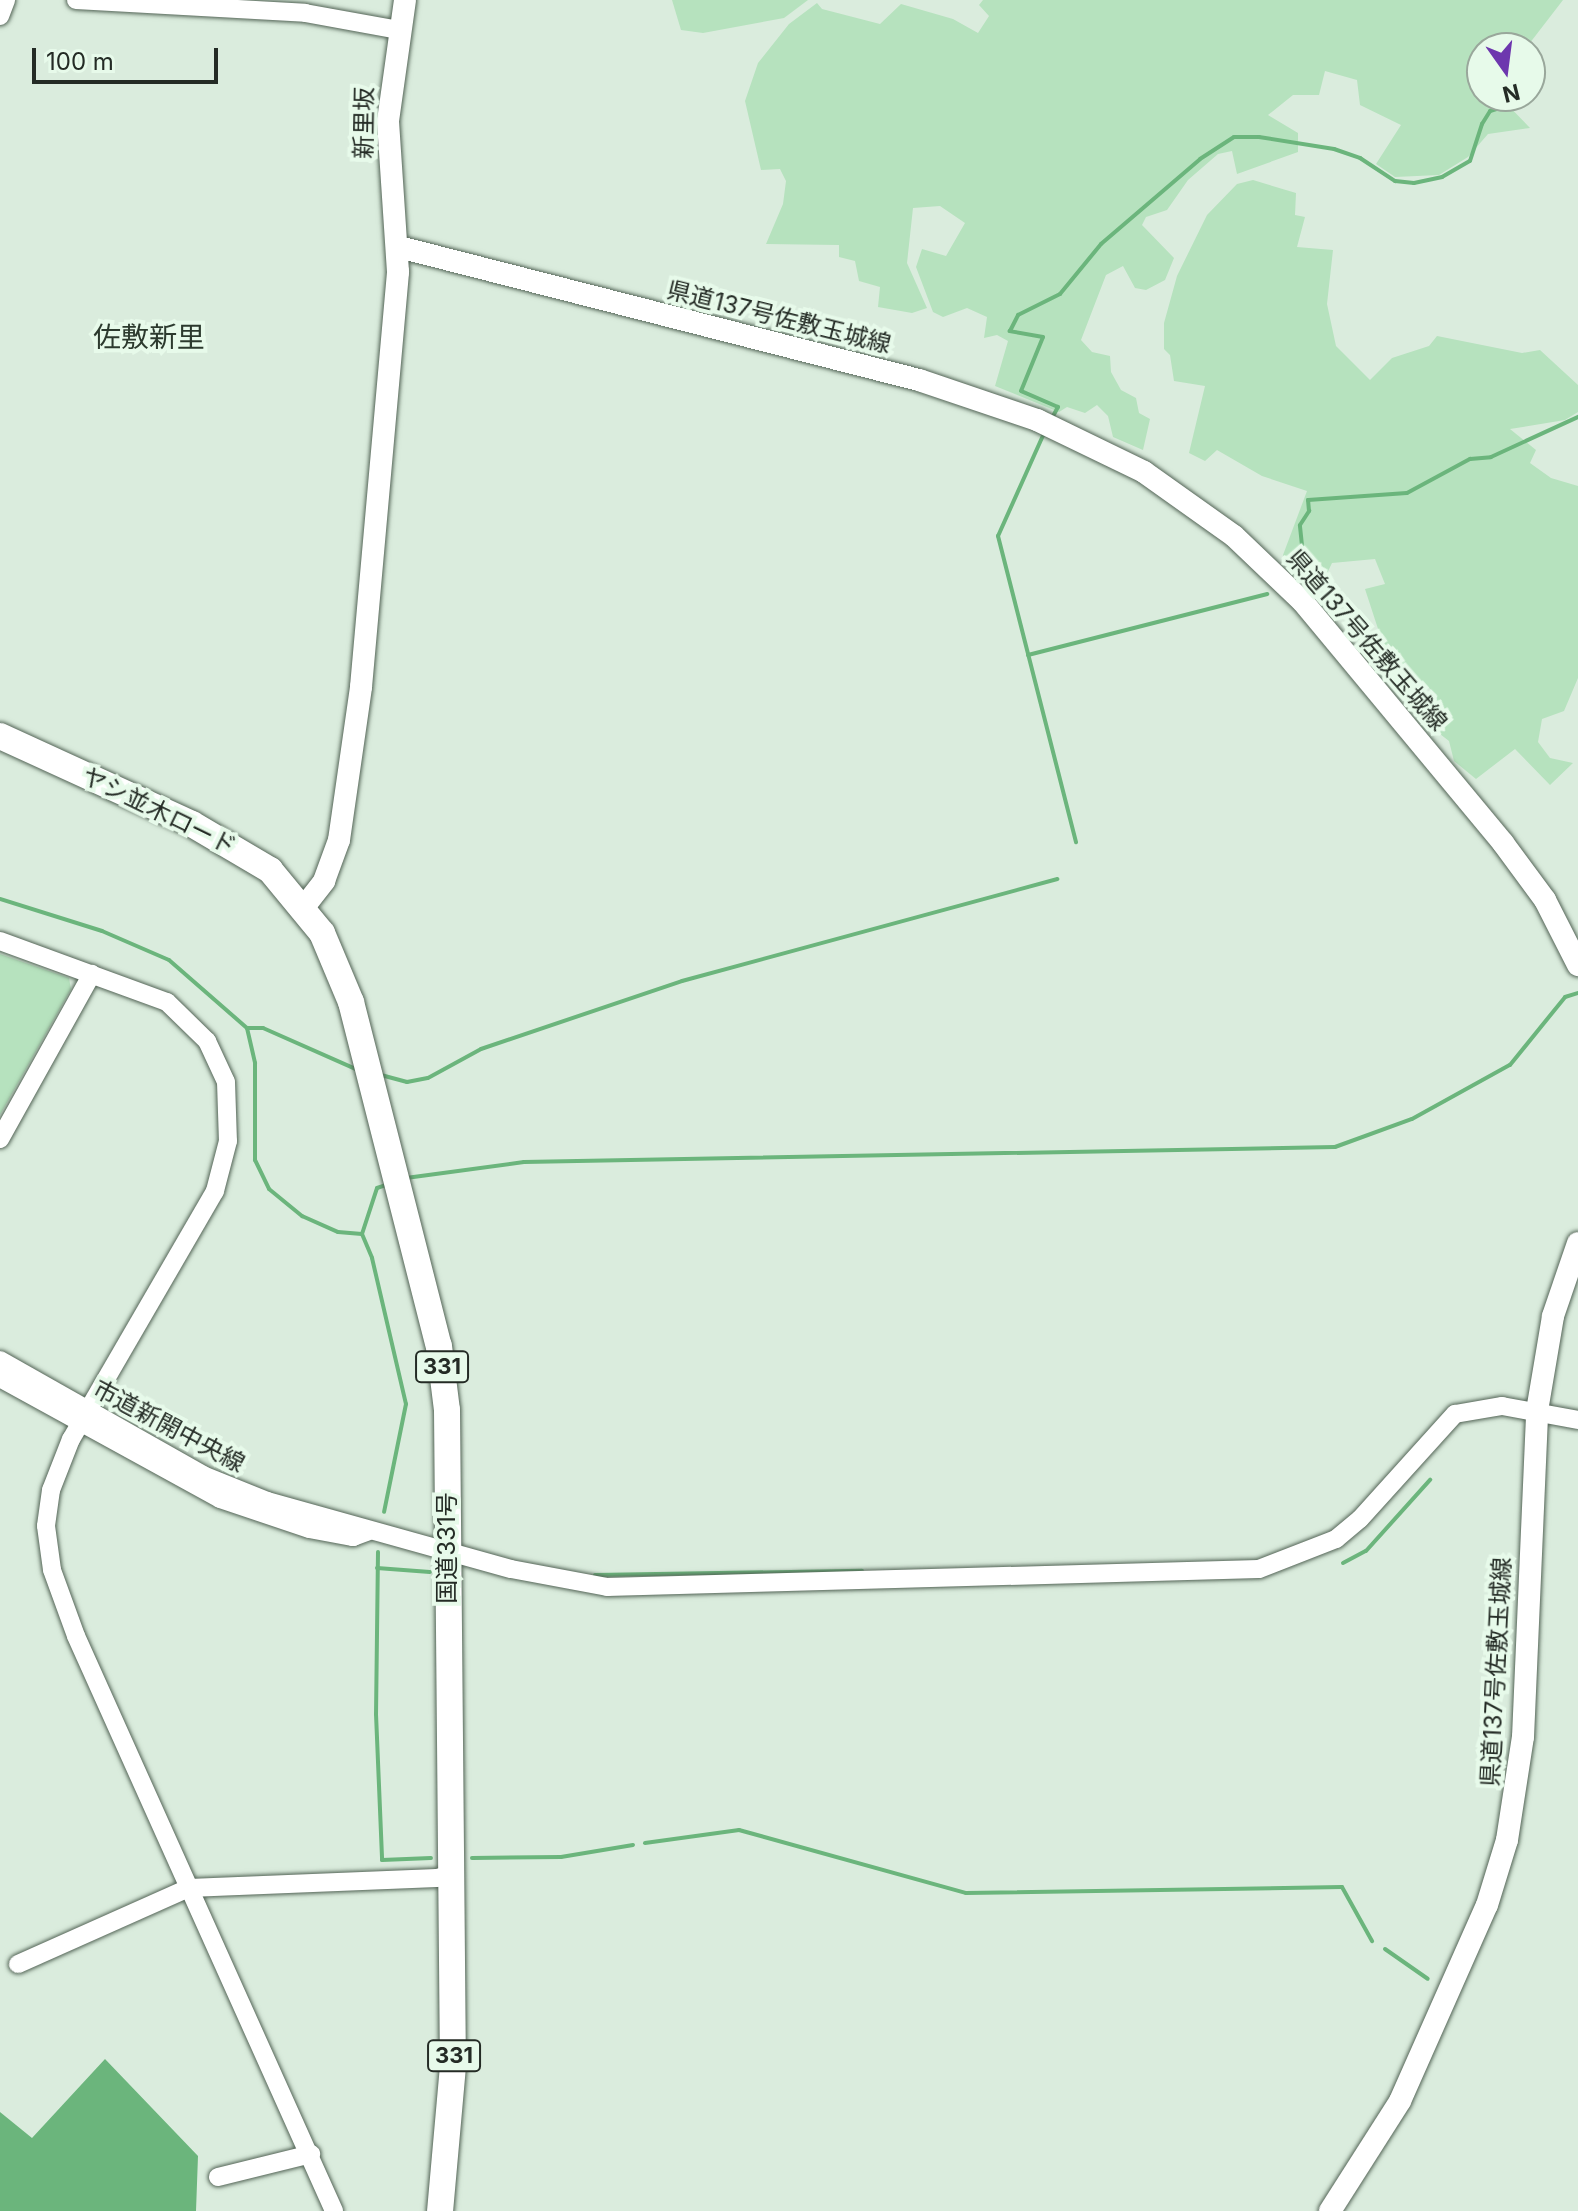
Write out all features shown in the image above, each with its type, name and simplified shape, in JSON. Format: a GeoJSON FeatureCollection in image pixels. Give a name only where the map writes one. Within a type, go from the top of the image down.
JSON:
{"type":"FeatureCollection","features":[{"type":"Feature","properties":{"kind":"highway","name":"ヤシ並木ロード"},"geometry":{"type":"LineString","coordinates":[[0,736],[235,847],[279,878],[304,907]]}},
{"type":"Feature","properties":{"kind":"highway","name":"国道331号"},"geometry":{"type":"LineString","coordinates":[[304,907],[341,970],[370,1073],[445,1381],[453,1873],[453,2089],[440,2211]]}},
{"type":"Feature","properties":{"kind":"main road","name":"新里坂"},"geometry":{"type":"LineString","coordinates":[[399,247],[388,144],[399,30],[405,0]]}},
{"type":"Feature","properties":{"kind":"main road","name":"県道137号佐敷玉城線"},"geometry":{"type":"LineString","coordinates":[[399,247],[919,380],[1048,425],[1144,472],[1234,536],[1303,602],[1503,843],[1545,900],[1578,965]]}},
{"type":"Feature","properties":{"kind":"main road"},"geometry":{"type":"LineString","coordinates":[[304,907],[333,857],[348,790],[380,501],[399,247]]}},
{"type":"Feature","properties":{"kind":"main road","name":"県道137号佐敷玉城線"},"geometry":{"type":"LineString","coordinates":[[1330,2211],[1400,2101],[1487,1905],[1507,1840],[1523,1737],[1537,1411],[1549,1335],[1578,1243]]}},
{"type":"Feature","properties":{"kind":"street"},"geometry":{"type":"LineString","coordinates":[[0,16],[6,0]]}},
{"type":"Feature","properties":{"kind":"street"},"geometry":{"type":"LineString","coordinates":[[76,0],[310,14],[399,30]]}},
{"type":"Feature","properties":{"kind":"street"},"geometry":{"type":"LineString","coordinates":[[0,941],[167,1002],[192,1023],[207,1041],[226,1082],[230,1112],[215,1191],[83,1416],[61,1461],[47,1513],[52,1570],[76,1636],[334,2211]]}},
{"type":"Feature","properties":{"kind":"street"},"geometry":{"type":"LineString","coordinates":[[0,1139],[92,974]]}},
{"type":"Feature","properties":{"kind":"street","name":"市道新開中央線"},"geometry":{"type":"LineString","coordinates":[[0,1360],[83,1416]]}},
{"type":"Feature","properties":{"kind":"street","name":"市道新開中央線"},"geometry":{"type":"LineString","coordinates":[[0,1378],[83,1416],[223,1492],[265,1509],[311,1521],[356,1522],[367,1532],[448,1550],[551,1579],[607,1587],[1233,1572],[1282,1562],[1336,1539],[1360,1519],[1455,1414],[1502,1406],[1578,1420]]}},
{"type":"Feature","properties":{"kind":"street"},"geometry":{"type":"LineString","coordinates":[[18,1964],[189,1888],[437,1878],[453,1873]]}},
{"type":"Feature","properties":{"kind":"street"},"geometry":{"type":"LineString","coordinates":[[218,2177],[311,2154]]}},
{"type":"Feature","properties":{"kind":"shaded area"},"geometry":{"type":"Polygon","coordinates":[[[672,0],[808,0],[784,18],[703,33],[681,30],[672,0]]]}},
{"type":"Feature","properties":{"kind":"shaded area"},"geometry":{"type":"Polygon","coordinates":[[[983,0],[1563,0],[1538,32],[1466,32],[1466,112],[1514,112],[1530,128],[1488,134],[1468,157],[1439,175],[1395,177],[1376,164],[1401,125],[1360,105],[1357,80],[1325,71],[1319,95],[1293,95],[1268,115],[1298,133],[1298,152],[1237,174],[1232,151],[1218,154],[1188,180],[1167,210],[1146,217],[1142,225],[1174,258],[1165,280],[1146,290],[1135,288],[1123,266],[1106,275],[1081,340],[1092,352],[1110,356],[1111,372],[1121,390],[1136,398],[1139,413],[1150,419],[1143,450],[1113,437],[1108,416],[1097,405],[1085,413],[1067,407],[1059,412],[995,386],[1008,341],[997,335],[984,338],[987,317],[967,308],[943,317],[933,312],[916,267],[922,249],[946,256],[965,223],[940,206],[913,208],[907,263],[927,308],[912,313],[878,307],[880,287],[859,281],[855,261],[839,257],[839,245],[766,244],[783,204],[786,181],[780,169],[761,170],[745,101],[758,63],[789,24],[817,3],[822,9],[880,24],[901,4],[953,19],[978,33],[989,16],[979,5],[983,0]]]}},
{"type":"Feature","properties":{"kind":"shaded area"},"geometry":{"type":"Polygon","coordinates":[[[1253,180],[1296,193],[1295,215],[1305,217],[1297,247],[1333,250],[1327,304],[1336,346],[1370,380],[1392,358],[1429,346],[1437,336],[1522,353],[1540,350],[1578,385],[1578,412],[1565,420],[1510,429],[1536,450],[1530,463],[1551,478],[1578,486],[1578,678],[1564,711],[1542,719],[1538,742],[1550,758],[1573,763],[1550,785],[1515,749],[1476,779],[1454,761],[1449,741],[1440,734],[1436,694],[1394,657],[1380,662],[1354,635],[1381,638],[1365,589],[1385,584],[1375,559],[1332,563],[1321,586],[1296,579],[1283,555],[1307,491],[1262,476],[1217,450],[1205,461],[1189,453],[1205,386],[1174,381],[1170,355],[1164,349],[1164,323],[1177,276],[1207,215],[1237,184],[1253,180]]]}},
{"type":"Feature","properties":{"kind":"shaded area"},"geometry":{"type":"Polygon","coordinates":[[[0,954],[69,978],[71,989],[0,1115],[0,954]]]}},
{"type":"Feature","properties":{"kind":"shaded area"},"geometry":{"type":"Polygon","coordinates":[[[105,2059],[198,2156],[196,2211],[0,2211],[0,2112],[32,2138],[105,2059]]]}},
{"type":"Feature","properties":{"kind":"waterway"},"geometry":{"type":"LineString","coordinates":[[1051,420],[1058,407],[1021,391],[1043,337],[1010,331],[1018,315],[1060,294],[1101,244],[1200,159],[1234,137],[1259,137],[1334,149],[1360,158],[1395,181],[1414,183],[1442,177],[1470,161],[1482,124],[1489,112]]}},
{"type":"Feature","properties":{"kind":"waterway"},"geometry":{"type":"LineString","coordinates":[[1292,567],[1303,555],[1300,525],[1309,511],[1308,500],[1407,493],[1470,459],[1491,457],[1578,417]]}},
{"type":"Feature","properties":{"kind":"waterway"},"geometry":{"type":"LineString","coordinates":[[1045,431],[998,536],[1076,842]]}},
{"type":"Feature","properties":{"kind":"waterway"},"geometry":{"type":"LineString","coordinates":[[1028,655],[1267,594]]}},
{"type":"Feature","properties":{"kind":"waterway"},"geometry":{"type":"LineString","coordinates":[[381,1075],[407,1082],[428,1078],[481,1049],[682,981],[1057,879]]}},
{"type":"Feature","properties":{"kind":"waterway"},"geometry":{"type":"LineString","coordinates":[[0,899],[102,931],[169,960],[247,1028],[255,1063],[255,1160],[269,1189],[302,1216],[338,1232],[362,1234],[372,1258],[406,1404],[384,1512]]}},
{"type":"Feature","properties":{"kind":"waterway"},"geometry":{"type":"LineString","coordinates":[[406,1178],[524,1162],[1335,1147],[1412,1119],[1510,1065],[1565,997],[1578,993]]}},
{"type":"Feature","properties":{"kind":"waterway"},"geometry":{"type":"LineString","coordinates":[[247,1028],[263,1028],[360,1071]]}},
{"type":"Feature","properties":{"kind":"waterway"},"geometry":{"type":"LineString","coordinates":[[362,1234],[377,1188],[386,1185]]}},
{"type":"Feature","properties":{"kind":"waterway"},"geometry":{"type":"LineString","coordinates":[[1343,1563],[1366,1551],[1430,1480]]}},
{"type":"Feature","properties":{"kind":"waterway"},"geometry":{"type":"LineString","coordinates":[[378,1552],[376,1714],[382,1860],[431,1858]]}},
{"type":"Feature","properties":{"kind":"waterway"},"geometry":{"type":"LineString","coordinates":[[377,1568],[430,1572]]}},
{"type":"Feature","properties":{"kind":"waterway"},"geometry":{"type":"LineString","coordinates":[[595,1575],[862,1571]]}},
{"type":"Feature","properties":{"kind":"waterway"},"geometry":{"type":"LineString","coordinates":[[645,1843],[739,1830],[966,1893],[1342,1887],[1372,1941]]}},
{"type":"Feature","properties":{"kind":"waterway"},"geometry":{"type":"LineString","coordinates":[[472,1858],[561,1857],[633,1845]]}},
{"type":"Feature","properties":{"kind":"waterway"},"geometry":{"type":"LineString","coordinates":[[1385,1949],[1428,1979]]}},
{"type":"Feature","properties":{"kind":"district","name":"佐敷新里"},"geometry":{"type":"Point","coordinates":[149,337]}}]}
